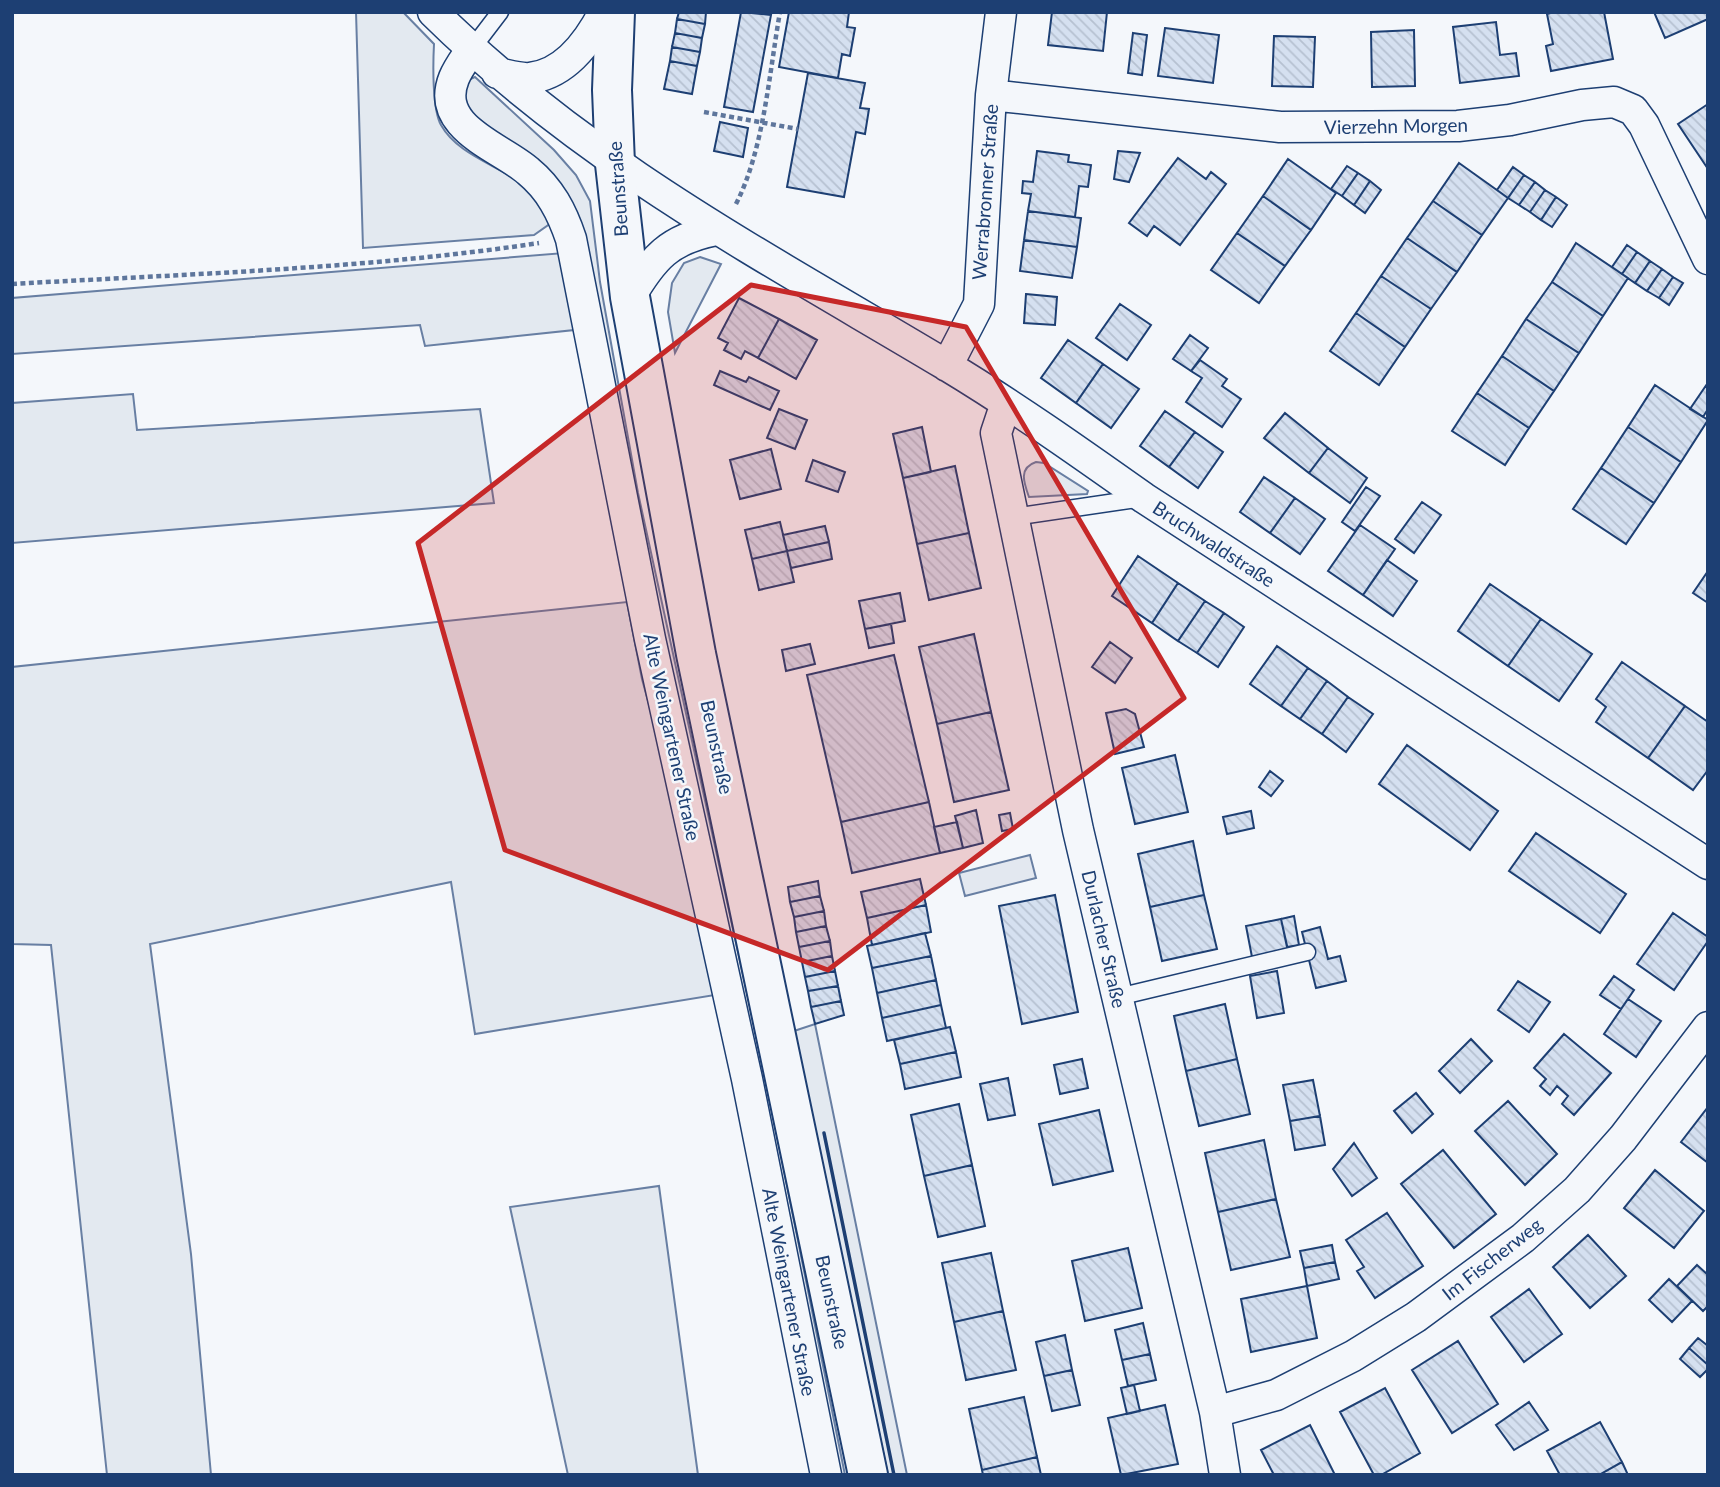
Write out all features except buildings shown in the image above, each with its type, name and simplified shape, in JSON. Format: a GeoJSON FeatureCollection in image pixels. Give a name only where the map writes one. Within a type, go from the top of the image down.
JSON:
{"type":"FeatureCollection","features":[{"type":"Feature","properties":{"kind":"main road","name":"Beunstraße"},"geometry":{"type":"LineString","coordinates":[[615,12],[612,90],[615,164],[630,297],[696,654],[868,1475]]}},
{"type":"Feature","properties":{"kind":"street","name":"Bruchwaldstraße"},"geometry":{"type":"LineString","coordinates":[[433,12],[497,74],[615,164],[716,230],[1006,403],[1144,498],[1708,864]]}},
{"type":"Feature","properties":{"kind":"street"},"geometry":{"type":"LineString","coordinates":[[497,74],[528,78],[553,71],[577,53],[592,35],[604,12]]}},
{"type":"Feature","properties":{"kind":"street","name":"Werrabronner Straße"},"geometry":{"type":"LineString","coordinates":[[947,366],[979,304],[991,95],[1001,12]]}},
{"type":"Feature","properties":{"kind":"street","name":"Alte Weingartener Straße"},"geometry":{"type":"LineString","coordinates":[[471,50],[453,79],[451,99],[457,118],[477,139],[527,169],[547,188],[564,216],[571,239],[650,639],[747,1079],[826,1475]]}},
{"type":"Feature","properties":{"kind":"street","name":"Vierzehn Morgen"},"geometry":{"type":"LineString","coordinates":[[991,95],[1291,127],[1458,126],[1510,120],[1582,104],[1614,102],[1633,110],[1643,125],[1708,259]]}},
{"type":"Feature","properties":{"kind":"street"},"geometry":{"type":"LineString","coordinates":[[630,297],[656,259],[672,246],[685,237],[716,230]]}},
{"type":"Feature","properties":{"kind":"street","name":"Durlacher Straße"},"geometry":{"type":"LineString","coordinates":[[1006,403],[996,433],[1078,830],[1215,1412],[1225,1475]]}},
{"type":"Feature","properties":{"kind":"street","name":"Im Fischerweg"},"geometry":{"type":"LineString","coordinates":[[1215,1412],[1276,1395],[1353,1356],[1416,1317],[1523,1238],[1577,1190],[1623,1138],[1708,1027]]}},
{"type":"Feature","properties":{"kind":"lane"},"geometry":{"type":"LineString","coordinates":[[471,50],[500,12]]}},
{"type":"Feature","properties":{"kind":"lane"},"geometry":{"type":"LineString","coordinates":[[1014,517],[1144,498]]}},
{"type":"Feature","properties":{"kind":"lane"},"geometry":{"type":"LineString","coordinates":[[1118,997],[1307,952]]}},
{"type":"Feature","properties":{"kind":"path"},"geometry":{"type":"LineString","coordinates":[[724,201],[734,208],[747,183],[761,122],[780,12]]}},
{"type":"Feature","properties":{"kind":"path"},"geometry":{"type":"LineString","coordinates":[[704,112],[798,129]]}},
{"type":"Feature","properties":{"kind":"path"},"geometry":{"type":"LineString","coordinates":[[12,284],[323,265],[499,249],[571,239]]}},
{"type":"Feature","properties":{"kind":"highlighted area"},"geometry":{"type":"Polygon","coordinates":[[[751,285],[966,327],[1184,698],[828,970],[505,850],[418,543],[751,285]]]}},
{"type":"Feature","properties":{"kind":"shaded area"},"geometry":{"type":"Polygon","coordinates":[[[356,12],[403,12],[434,44],[433,74],[441,125],[466,151],[532,191],[544,205],[551,223],[534,235],[363,248],[356,12]]]}},
{"type":"Feature","properties":{"kind":"shaded area"},"geometry":{"type":"Polygon","coordinates":[[[475,77],[554,150],[576,175],[590,201],[600,282],[638,493],[764,1071],[845,1475],[834,1475],[578,230],[515,168],[472,115],[465,90],[468,80],[475,77]]]}},
{"type":"Feature","properties":{"kind":"shaded area"},"geometry":{"type":"Polygon","coordinates":[[[564,253],[574,330],[425,346],[420,325],[12,354],[12,298],[564,253]]]}},
{"type":"Feature","properties":{"kind":"shaded area"},"geometry":{"type":"Polygon","coordinates":[[[700,257],[721,264],[675,353],[668,312],[672,283],[684,263],[700,257]]]}},
{"type":"Feature","properties":{"kind":"shaded area"},"geometry":{"type":"Polygon","coordinates":[[[133,394],[137,430],[480,409],[494,503],[12,543],[12,403],[133,394]]]}},
{"type":"Feature","properties":{"kind":"shaded area"},"geometry":{"type":"Polygon","coordinates":[[[1036,462],[1044,463],[1088,491],[1087,494],[1029,497],[1024,476],[1027,468],[1036,462]]]}},
{"type":"Feature","properties":{"kind":"shaded area"},"geometry":{"type":"Polygon","coordinates":[[[627,602],[642,679],[664,759],[715,995],[475,1034],[451,882],[150,944],[191,1254],[211,1475],[107,1475],[51,945],[12,944],[12,667],[627,602]]]}},
{"type":"Feature","properties":{"kind":"shaded area"},"geometry":{"type":"Polygon","coordinates":[[[1030,855],[1036,878],[965,896],[959,873],[1030,855]]]}},
{"type":"Feature","properties":{"kind":"shaded area"},"geometry":{"type":"Polygon","coordinates":[[[815,1024],[907,1475],[888,1475],[794,1031],[815,1024]]]}},
{"type":"Feature","properties":{"kind":"shaded area"},"geometry":{"type":"Polygon","coordinates":[[[659,1186],[698,1475],[568,1475],[510,1207],[659,1186]]]}},
{"type":"Feature","properties":{"kind":"wall"},"geometry":{"type":"LineString","coordinates":[[824,1133],[894,1475]]}}]}
